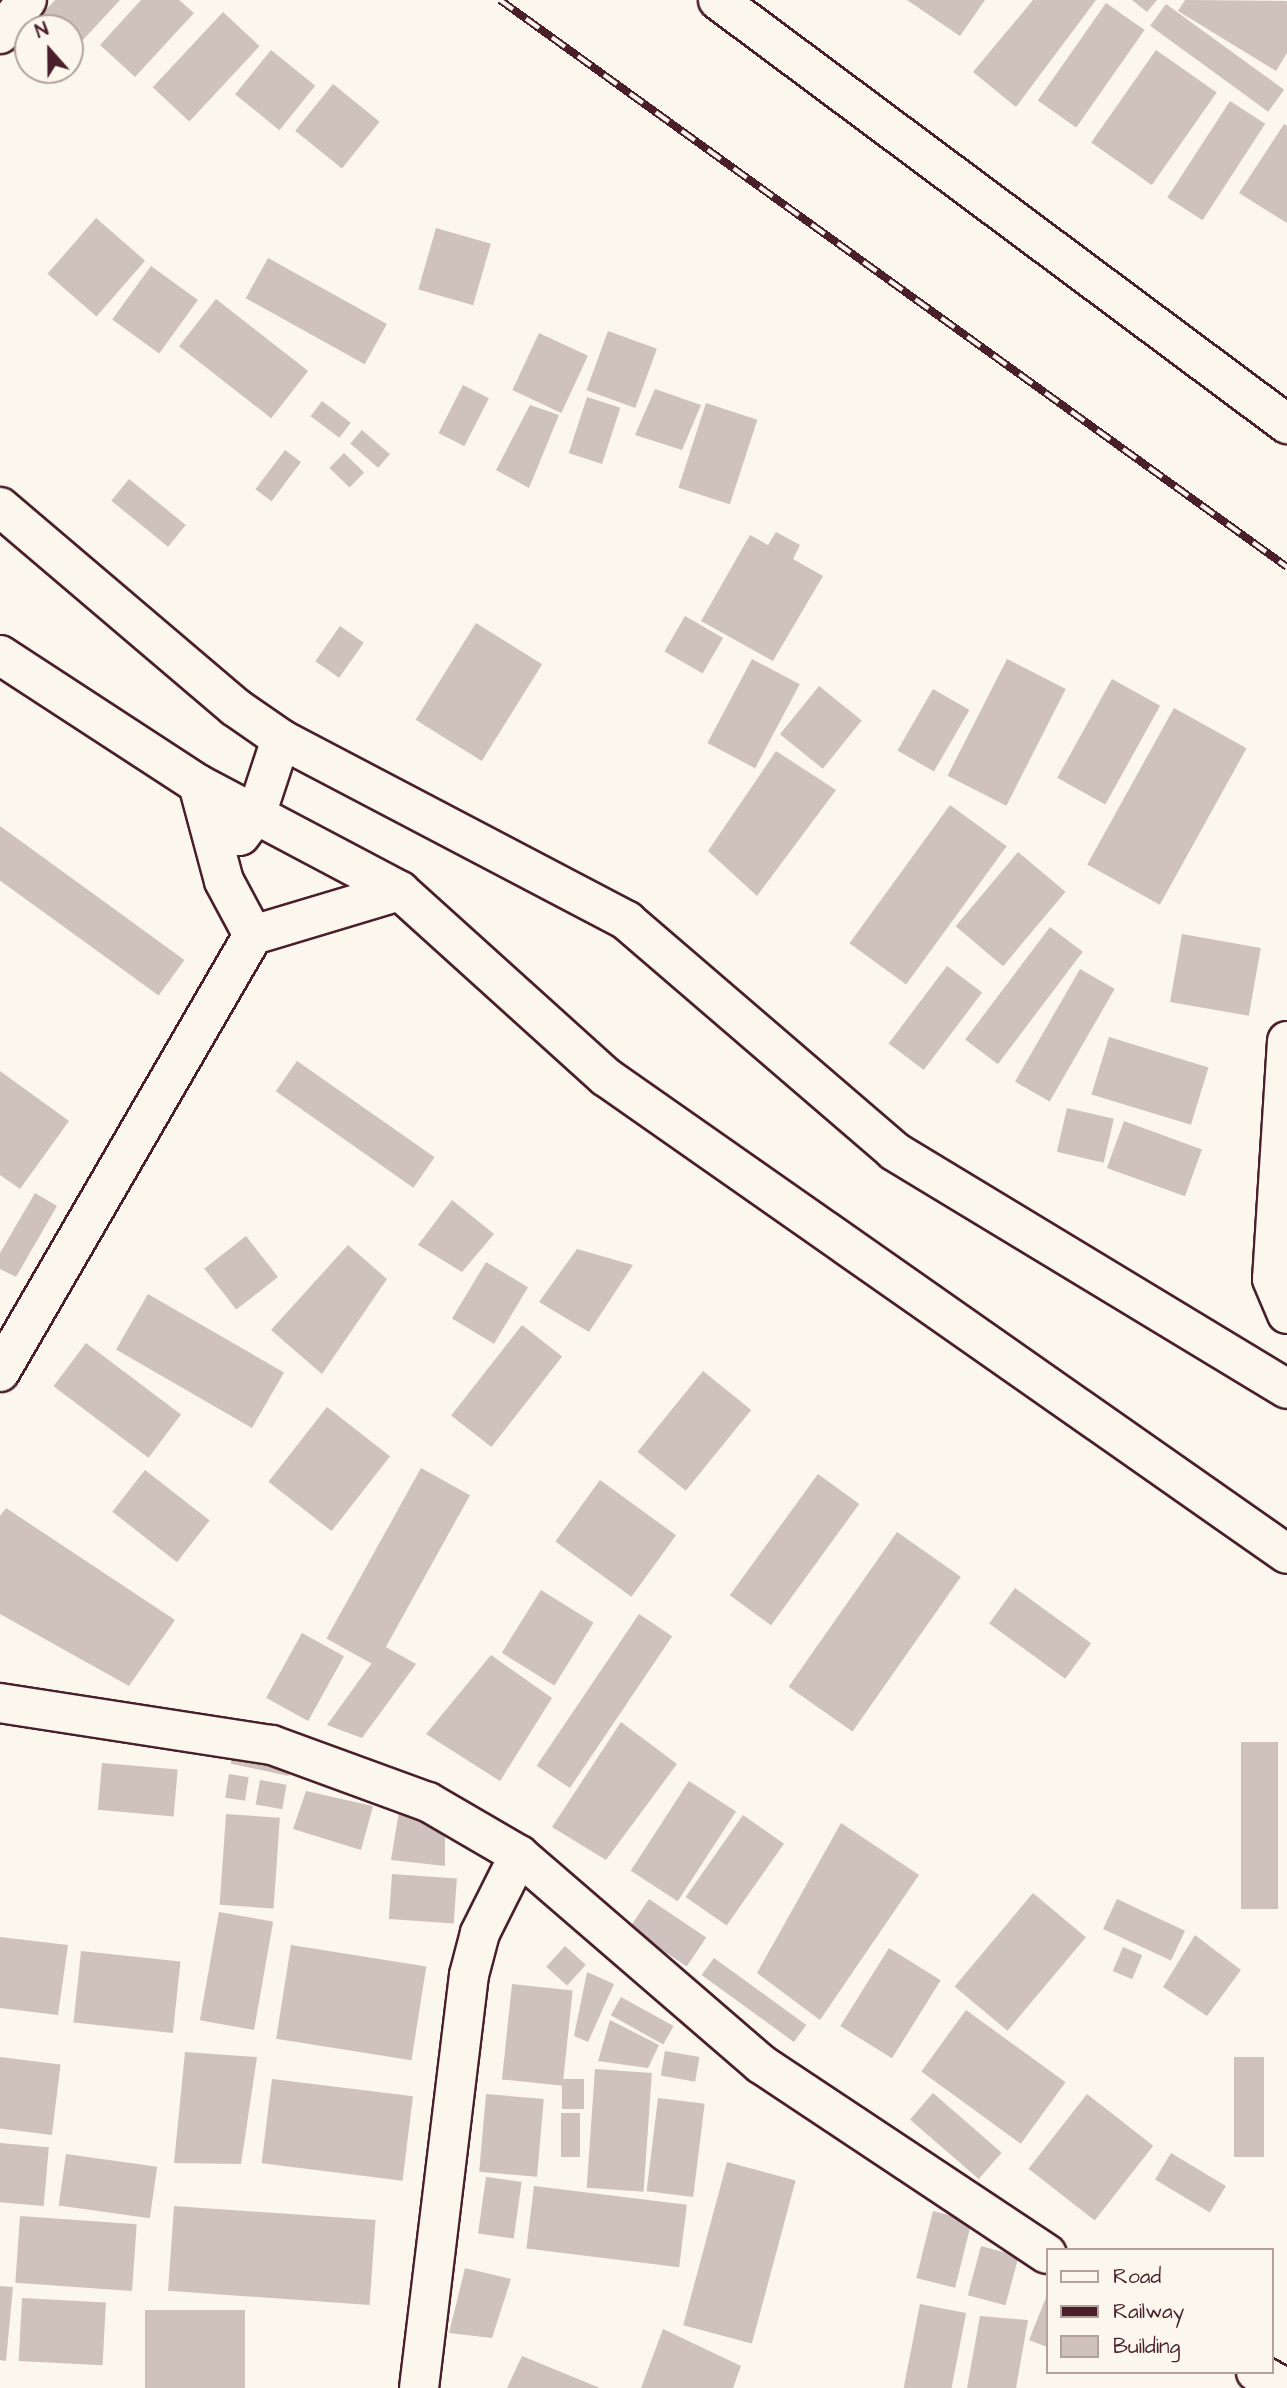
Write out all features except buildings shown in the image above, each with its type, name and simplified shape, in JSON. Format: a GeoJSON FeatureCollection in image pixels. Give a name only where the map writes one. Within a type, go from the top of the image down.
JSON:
{"type":"FeatureCollection","features":[{"type":"Feature","properties":{"kind":"street"},"geometry":{"type":"LineString","coordinates":[[0,34],[27,0]]}},
{"type":"Feature","properties":{"kind":"street"},"geometry":{"type":"LineString","coordinates":[[718,0],[1287,424]]}},
{"type":"Feature","properties":{"kind":"street"},"geometry":{"type":"LineString","coordinates":[[0,507],[281,739],[627,921],[894,1151],[1287,1388]]}},
{"type":"Feature","properties":{"kind":"street"},"geometry":{"type":"LineString","coordinates":[[0,654],[198,784],[400,891],[606,1077],[1287,1554]]}},
{"type":"Feature","properties":{"kind":"street"},"geometry":{"type":"LineString","coordinates":[[224,881],[240,835],[256,815],[281,739]]}},
{"type":"Feature","properties":{"kind":"street"},"geometry":{"type":"LineString","coordinates":[[198,784],[224,881],[253,935]]}},
{"type":"Feature","properties":{"kind":"street"},"geometry":{"type":"LineString","coordinates":[[0,1372],[253,935],[400,891]]}},
{"type":"Feature","properties":{"kind":"street"},"geometry":{"type":"LineString","coordinates":[[1287,1041],[1272,1279],[1287,1314]]}},
{"type":"Feature","properties":{"kind":"street"},"geometry":{"type":"LineString","coordinates":[[0,1703],[272,1745],[428,1802],[519,1855],[761,2064],[1046,2253]]}},
{"type":"Feature","properties":{"kind":"street"},"geometry":{"type":"LineString","coordinates":[[419,2388],[469,1975],[480,1933],[519,1855]]}},
{"type":"Feature","properties":{"kind":"street"},"geometry":{"type":"LineString","coordinates":[[1260,2374],[1286,2388]]}},
{"type":"Feature","properties":{"kind":"railway"},"geometry":{"type":"LineString","coordinates":[[500,0],[1287,567]]}}]}
